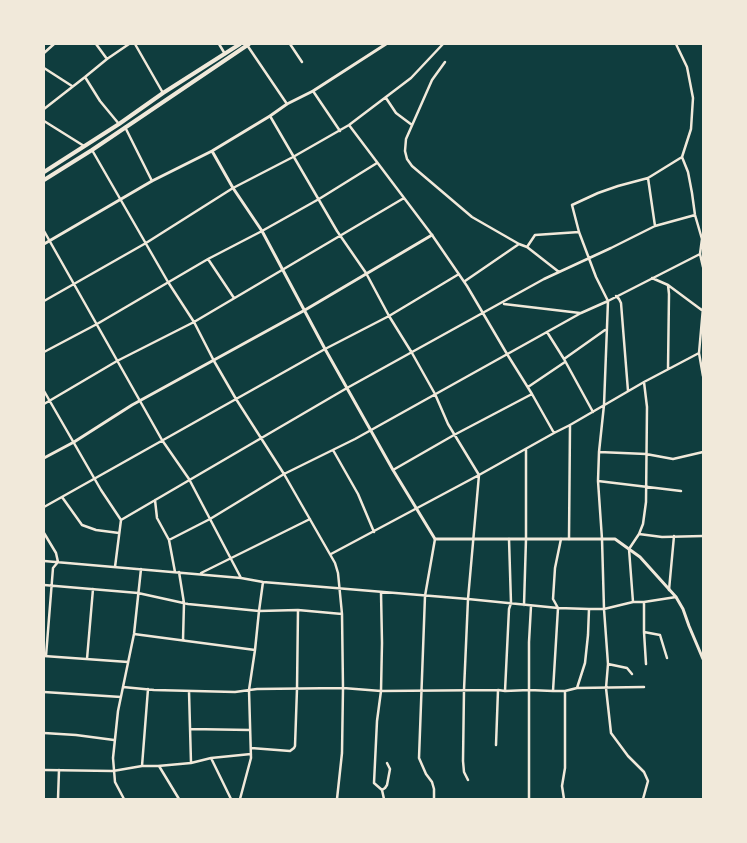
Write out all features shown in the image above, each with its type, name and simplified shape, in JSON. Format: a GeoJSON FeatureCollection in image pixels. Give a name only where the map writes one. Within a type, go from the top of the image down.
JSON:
{"type":"FeatureCollection","features":[{"type":"Feature","properties":{"kind":"highway"},"geometry":{"type":"LineString","coordinates":[[44,172],[240,44]]}},
{"type":"Feature","properties":{"kind":"highway"},"geometry":{"type":"LineString","coordinates":[[44,180],[248,45]]}},
{"type":"Feature","properties":{"kind":"street"},"geometry":{"type":"LineString","coordinates":[[44,54],[54,44]]}},
{"type":"Feature","properties":{"kind":"street"},"geometry":{"type":"LineString","coordinates":[[96,44],[107,59]]}},
{"type":"Feature","properties":{"kind":"street"},"geometry":{"type":"LineString","coordinates":[[44,109],[129,44]]}},
{"type":"Feature","properties":{"kind":"street"},"geometry":{"type":"LineString","coordinates":[[136,44],[163,93]]}},
{"type":"Feature","properties":{"kind":"street"},"geometry":{"type":"LineString","coordinates":[[219,44],[225,54]]}},
{"type":"Feature","properties":{"kind":"street"},"geometry":{"type":"LineString","coordinates":[[290,44],[302,62]]}},
{"type":"Feature","properties":{"kind":"street"},"geometry":{"type":"LineString","coordinates":[[44,244],[152,181],[212,150],[287,104],[313,91],[386,44]]}},
{"type":"Feature","properties":{"kind":"street"},"geometry":{"type":"LineString","coordinates":[[44,301],[146,243],[233,188],[340,131],[411,78],[443,44]]}},
{"type":"Feature","properties":{"kind":"street"},"geometry":{"type":"LineString","coordinates":[[676,44],[687,67],[693,98],[691,129],[682,157],[688,172],[695,215],[702,239],[700,254],[703,267]]}},
{"type":"Feature","properties":{"kind":"street"},"geometry":{"type":"LineString","coordinates":[[248,45],[287,104]]}},
{"type":"Feature","properties":{"kind":"street"},"geometry":{"type":"LineString","coordinates":[[444,62],[432,80],[406,139],[405,151],[407,159],[412,166],[472,217],[527,247],[558,272]]}},
{"type":"Feature","properties":{"kind":"street"},"geometry":{"type":"LineString","coordinates":[[44,68],[72,86]]}},
{"type":"Feature","properties":{"kind":"street"},"geometry":{"type":"LineString","coordinates":[[85,77],[100,101],[120,124]]}},
{"type":"Feature","properties":{"kind":"street"},"geometry":{"type":"LineString","coordinates":[[313,91],[340,131]]}},
{"type":"Feature","properties":{"kind":"street"},"geometry":{"type":"LineString","coordinates":[[386,98],[396,113],[412,125]]}},
{"type":"Feature","properties":{"kind":"street"},"geometry":{"type":"LineString","coordinates":[[270,116],[341,235],[366,273],[412,353],[454,435],[479,475],[468,599],[464,690],[462,761],[468,780]]}},
{"type":"Feature","properties":{"kind":"street"},"geometry":{"type":"LineString","coordinates":[[44,121],[84,146]]}},
{"type":"Feature","properties":{"kind":"street"},"geometry":{"type":"LineString","coordinates":[[349,125],[459,274],[554,433]]}},
{"type":"Feature","properties":{"kind":"street"},"geometry":{"type":"LineString","coordinates":[[125,128],[152,181]]}},
{"type":"Feature","properties":{"kind":"street"},"geometry":{"type":"LineString","coordinates":[[92,150],[168,282],[194,322],[236,399],[284,474],[336,563],[342,614],[343,688],[342,753],[337,799]]}},
{"type":"Feature","properties":{"kind":"street"},"geometry":{"type":"LineString","coordinates":[[212,150],[233,188],[262,231],[325,349],[393,470],[435,539],[425,596],[419,758],[432,782],[434,799]]}},
{"type":"Feature","properties":{"kind":"street"},"geometry":{"type":"LineString","coordinates":[[643,799],[648,781],[644,772],[628,756],[611,733],[606,688],[608,664],[598,452],[604,406],[608,301],[589,259],[572,205],[598,193],[648,178],[682,157]]}},
{"type":"Feature","properties":{"kind":"street"},"geometry":{"type":"LineString","coordinates":[[44,352],[97,324],[208,259],[319,199],[377,163]]}},
{"type":"Feature","properties":{"kind":"street"},"geometry":{"type":"LineString","coordinates":[[648,178],[655,226]]}},
{"type":"Feature","properties":{"kind":"street"},"geometry":{"type":"LineString","coordinates":[[44,404],[117,361],[194,322],[404,198]]}},
{"type":"Feature","properties":{"kind":"street"},"geometry":{"type":"LineString","coordinates":[[121,520],[347,388],[558,272],[589,259],[655,226],[695,215]]}},
{"type":"Feature","properties":{"kind":"street"},"geometry":{"type":"LineString","coordinates":[[44,231],[162,440],[189,479],[241,578]]}},
{"type":"Feature","properties":{"kind":"street"},"geometry":{"type":"LineString","coordinates":[[527,247],[535,235],[579,232]]}},
{"type":"Feature","properties":{"kind":"street"},"geometry":{"type":"LineString","coordinates":[[44,458],[74,442],[140,401],[305,310],[432,235]]}},
{"type":"Feature","properties":{"kind":"street"},"geometry":{"type":"LineString","coordinates":[[464,282],[519,244]]}},
{"type":"Feature","properties":{"kind":"street"},"geometry":{"type":"LineString","coordinates":[[169,540],[210,519],[284,474],[371,430],[581,313],[700,254]]}},
{"type":"Feature","properties":{"kind":"street"},"geometry":{"type":"LineString","coordinates":[[208,259],[234,298]]}},
{"type":"Feature","properties":{"kind":"street"},"geometry":{"type":"LineString","coordinates":[[44,507],[325,349],[389,316],[459,274]]}},
{"type":"Feature","properties":{"kind":"street"},"geometry":{"type":"LineString","coordinates":[[652,278],[668,285],[703,309],[699,353],[703,376]]}},
{"type":"Feature","properties":{"kind":"street"},"geometry":{"type":"LineString","coordinates":[[668,285],[668,370]]}},
{"type":"Feature","properties":{"kind":"street"},"geometry":{"type":"LineString","coordinates":[[616,296],[621,303],[628,391]]}},
{"type":"Feature","properties":{"kind":"street"},"geometry":{"type":"LineString","coordinates":[[502,303],[581,313]]}},
{"type":"Feature","properties":{"kind":"street"},"geometry":{"type":"LineString","coordinates":[[528,387],[606,329]]}},
{"type":"Feature","properties":{"kind":"street"},"geometry":{"type":"LineString","coordinates":[[547,332],[593,412]]}},
{"type":"Feature","properties":{"kind":"street"},"geometry":{"type":"LineString","coordinates":[[331,554],[418,509],[699,353]]}},
{"type":"Feature","properties":{"kind":"street"},"geometry":{"type":"LineString","coordinates":[[633,602],[629,549],[643,524],[646,502],[647,407],[644,382]]}},
{"type":"Feature","properties":{"kind":"street"},"geometry":{"type":"LineString","coordinates":[[44,391],[94,478],[121,520],[115,567]]}},
{"type":"Feature","properties":{"kind":"street"},"geometry":{"type":"LineString","coordinates":[[393,470],[532,394]]}},
{"type":"Feature","properties":{"kind":"street"},"geometry":{"type":"LineString","coordinates":[[569,539],[570,425]]}},
{"type":"Feature","properties":{"kind":"street"},"geometry":{"type":"LineString","coordinates":[[333,450],[358,494],[374,532]]}},
{"type":"Feature","properties":{"kind":"street"},"geometry":{"type":"LineString","coordinates":[[524,605],[526,450]]}},
{"type":"Feature","properties":{"kind":"street"},"geometry":{"type":"LineString","coordinates":[[598,452],[646,454],[673,459],[703,452]]}},
{"type":"Feature","properties":{"kind":"street"},"geometry":{"type":"LineString","coordinates":[[598,481],[681,491]]}},
{"type":"Feature","properties":{"kind":"street"},"geometry":{"type":"LineString","coordinates":[[62,497],[82,525],[96,530],[119,533]]}},
{"type":"Feature","properties":{"kind":"street"},"geometry":{"type":"LineString","coordinates":[[155,500],[157,518],[169,540],[175,572]]}},
{"type":"Feature","properties":{"kind":"street"},"geometry":{"type":"LineString","coordinates":[[200,574],[310,519]]}},
{"type":"Feature","properties":{"kind":"street"},"geometry":{"type":"LineString","coordinates":[[44,533],[56,553],[58,562]]}},
{"type":"Feature","properties":{"kind":"street"},"geometry":{"type":"LineString","coordinates":[[639,534],[662,537],[703,536]]}},
{"type":"Feature","properties":{"kind":"street"},"geometry":{"type":"LineString","coordinates":[[669,590],[674,536]]}},
{"type":"Feature","properties":{"kind":"street"},"geometry":{"type":"LineString","coordinates":[[435,539],[615,539],[640,557],[676,596],[684,609],[703,659]]}},
{"type":"Feature","properties":{"kind":"street"},"geometry":{"type":"LineString","coordinates":[[505,691],[509,609],[511,603],[509,539]]}},
{"type":"Feature","properties":{"kind":"street"},"geometry":{"type":"LineString","coordinates":[[553,691],[558,608],[553,599],[555,568],[561,540]]}},
{"type":"Feature","properties":{"kind":"street"},"geometry":{"type":"LineString","coordinates":[[44,561],[589,610],[676,596]]}},
{"type":"Feature","properties":{"kind":"street"},"geometry":{"type":"LineString","coordinates":[[58,562],[53,568],[45,656],[128,662]]}},
{"type":"Feature","properties":{"kind":"street"},"geometry":{"type":"LineString","coordinates":[[124,799],[115,782],[113,771],[114,740],[134,634],[141,569]]}},
{"type":"Feature","properties":{"kind":"street"},"geometry":{"type":"LineString","coordinates":[[179,572],[184,602],[183,641]]}},
{"type":"Feature","properties":{"kind":"street"},"geometry":{"type":"LineString","coordinates":[[240,799],[251,758],[249,690],[263,582]]}},
{"type":"Feature","properties":{"kind":"street"},"geometry":{"type":"LineString","coordinates":[[44,585],[138,593],[184,602],[258,611],[298,610],[342,614]]}},
{"type":"Feature","properties":{"kind":"street"},"geometry":{"type":"LineString","coordinates":[[87,659],[93,589]]}},
{"type":"Feature","properties":{"kind":"street"},"geometry":{"type":"LineString","coordinates":[[381,592],[382,643],[374,783],[382,790],[384,799]]}},
{"type":"Feature","properties":{"kind":"street"},"geometry":{"type":"LineString","coordinates":[[644,602],[646,664]]}},
{"type":"Feature","properties":{"kind":"street"},"geometry":{"type":"LineString","coordinates":[[529,799],[529,642],[531,606]]}},
{"type":"Feature","properties":{"kind":"street"},"geometry":{"type":"LineString","coordinates":[[251,748],[290,751],[294,748],[298,688],[298,610]]}},
{"type":"Feature","properties":{"kind":"street"},"geometry":{"type":"LineString","coordinates":[[577,688],[585,663],[589,610]]}},
{"type":"Feature","properties":{"kind":"street"},"geometry":{"type":"LineString","coordinates":[[644,632],[660,635],[668,658]]}},
{"type":"Feature","properties":{"kind":"street"},"geometry":{"type":"LineString","coordinates":[[134,634],[255,650]]}},
{"type":"Feature","properties":{"kind":"street"},"geometry":{"type":"LineString","coordinates":[[608,664],[627,668],[632,674]]}},
{"type":"Feature","properties":{"kind":"street"},"geometry":{"type":"LineString","coordinates":[[123,687],[235,692],[298,688],[343,688],[380,691],[566,691],[577,688],[644,687]]}},
{"type":"Feature","properties":{"kind":"street"},"geometry":{"type":"LineString","coordinates":[[142,766],[148,689]]}},
{"type":"Feature","properties":{"kind":"street"},"geometry":{"type":"LineString","coordinates":[[496,745],[498,690]]}},
{"type":"Feature","properties":{"kind":"street"},"geometry":{"type":"LineString","coordinates":[[189,691],[191,763]]}},
{"type":"Feature","properties":{"kind":"street"},"geometry":{"type":"LineString","coordinates":[[564,799],[562,786],[565,768],[566,691]]}},
{"type":"Feature","properties":{"kind":"street"},"geometry":{"type":"LineString","coordinates":[[44,692],[121,698]]}},
{"type":"Feature","properties":{"kind":"street"},"geometry":{"type":"LineString","coordinates":[[190,729],[250,730]]}},
{"type":"Feature","properties":{"kind":"street"},"geometry":{"type":"LineString","coordinates":[[44,733],[114,740]]}},
{"type":"Feature","properties":{"kind":"street"},"geometry":{"type":"LineString","coordinates":[[44,770],[113,771],[142,766],[191,763],[211,758],[251,754]]}},
{"type":"Feature","properties":{"kind":"street"},"geometry":{"type":"LineString","coordinates":[[211,758],[231,799]]}},
{"type":"Feature","properties":{"kind":"street"},"geometry":{"type":"LineString","coordinates":[[382,790],[387,784],[390,769],[386,763]]}},
{"type":"Feature","properties":{"kind":"street"},"geometry":{"type":"LineString","coordinates":[[158,766],[179,799]]}},
{"type":"Feature","properties":{"kind":"street"},"geometry":{"type":"LineString","coordinates":[[58,799],[59,770]]}}]}
